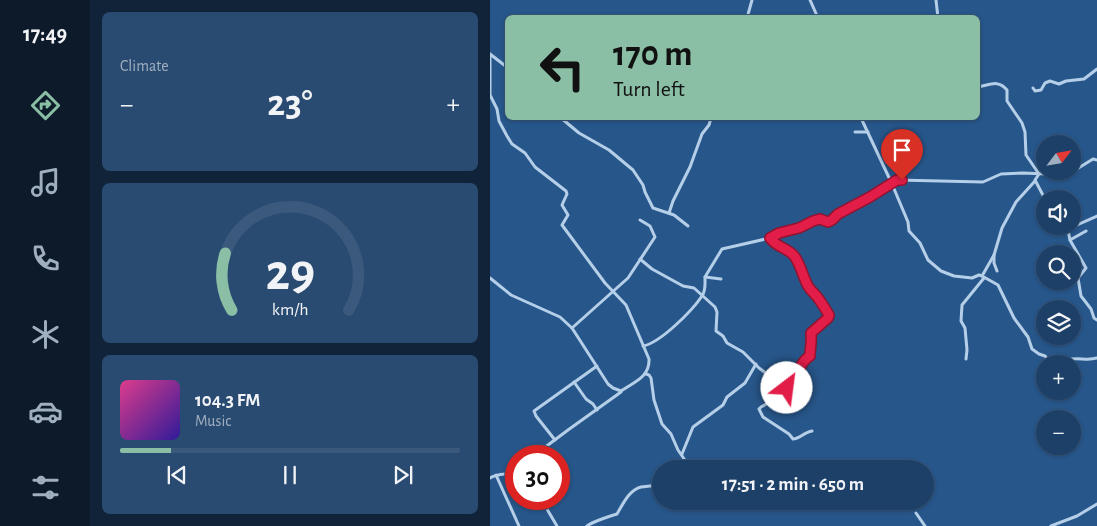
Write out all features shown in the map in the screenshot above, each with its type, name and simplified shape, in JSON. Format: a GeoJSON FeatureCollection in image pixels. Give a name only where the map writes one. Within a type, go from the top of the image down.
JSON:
{"type":"FeatureCollection","features":[{"type":"Feature","properties":{"kind":"street"},"geometry":{"type":"LineString","coordinates":[[748,15],[752,0]]}},
{"type":"Feature","properties":{"kind":"street"},"geometry":{"type":"LineString","coordinates":[[810,0],[817,15]]}},
{"type":"Feature","properties":{"kind":"street"},"geometry":{"type":"LineString","coordinates":[[936,0],[938,15]]}},
{"type":"Feature","properties":{"kind":"street"},"geometry":{"type":"LineString","coordinates":[[490,54],[505,66]]}},
{"type":"Feature","properties":{"kind":"street"},"geometry":{"type":"LineString","coordinates":[[490,54],[490,94],[506,136],[512,144],[525,153],[535,167],[566,191],[567,194],[562,205],[568,215],[562,225],[605,283],[626,305],[649,360],[650,367],[646,374],[550,445]]}},
{"type":"Feature","properties":{"kind":"street"},"geometry":{"type":"LineString","coordinates":[[1034,88],[1034,91],[1041,90],[1045,82],[1050,81],[1059,84],[1066,81],[1084,79],[1097,69]]}},
{"type":"Feature","properties":{"kind":"street"},"geometry":{"type":"LineString","coordinates":[[980,87],[996,83],[1003,85],[1007,90],[1007,101],[1022,123],[1025,132],[1026,155],[1036,170]]}},
{"type":"Feature","properties":{"kind":"street"},"geometry":{"type":"LineString","coordinates":[[563,120],[579,133],[609,150],[633,170],[640,180],[653,208],[679,218],[688,226]]}},
{"type":"Feature","properties":{"kind":"street"},"geometry":{"type":"LineString","coordinates":[[669,213],[690,167],[702,134],[710,120]]}},
{"type":"Feature","properties":{"kind":"street"},"geometry":{"type":"LineString","coordinates":[[862,120],[892,184],[908,222],[909,231],[920,243],[928,260],[941,272],[972,278],[979,275],[998,285],[1014,318],[1028,337],[1032,349],[1042,355]]}},
{"type":"Feature","properties":{"kind":"street"},"geometry":{"type":"LineString","coordinates":[[855,132],[868,132]]}},
{"type":"Feature","properties":{"kind":"street"},"geometry":{"type":"LineString","coordinates":[[1081,166],[1093,159],[1097,160]]}},
{"type":"Feature","properties":{"kind":"street"},"geometry":{"type":"LineString","coordinates":[[643,346],[650,345],[675,326],[703,296],[705,277],[722,249],[734,248],[740,244],[770,238],[820,219],[828,222],[838,214],[897,180],[954,182],[967,180],[984,182],[1001,174],[1036,174]]}},
{"type":"Feature","properties":{"kind":"street"},"geometry":{"type":"LineString","coordinates":[[966,359],[965,328],[961,321],[962,305],[983,277],[994,255],[1002,228],[1016,202],[1035,180],[1040,190]]}},
{"type":"Feature","properties":{"kind":"street"},"geometry":{"type":"LineString","coordinates":[[1081,222],[1097,216]]}},
{"type":"Feature","properties":{"kind":"street"},"geometry":{"type":"LineString","coordinates":[[572,328],[628,278],[655,237],[650,226],[640,220]]}},
{"type":"Feature","properties":{"kind":"street"},"geometry":{"type":"LineString","coordinates":[[1070,240],[1086,231]]}},
{"type":"Feature","properties":{"kind":"street"},"geometry":{"type":"LineString","coordinates":[[1069,235],[1086,268],[1078,278],[1081,296],[1097,320]]}},
{"type":"Feature","properties":{"kind":"street"},"geometry":{"type":"LineString","coordinates":[[640,259],[652,269],[683,286],[694,288],[715,307],[717,312],[716,330],[718,334],[723,336],[727,343],[740,350],[783,386],[794,377],[798,367],[810,356],[811,333],[829,315],[822,307],[819,299],[811,292],[794,256],[788,250],[774,244],[770,238]]}},
{"type":"Feature","properties":{"kind":"street"},"geometry":{"type":"LineString","coordinates":[[994,255],[997,271]]}},
{"type":"Feature","properties":{"kind":"street"},"geometry":{"type":"LineString","coordinates":[[705,277],[721,279]]}},
{"type":"Feature","properties":{"kind":"street"},"geometry":{"type":"LineString","coordinates":[[490,278],[511,295],[560,317],[572,328],[608,384],[621,391]]}},
{"type":"Feature","properties":{"kind":"street"},"geometry":{"type":"LineString","coordinates":[[1081,360],[1092,360],[1097,358]]}},
{"type":"Feature","properties":{"kind":"street"},"geometry":{"type":"LineString","coordinates":[[682,454],[693,427],[723,405],[728,397],[744,382],[756,364]]}},
{"type":"Feature","properties":{"kind":"street"},"geometry":{"type":"LineString","coordinates":[[556,440],[534,411],[597,366]]}},
{"type":"Feature","properties":{"kind":"street"},"geometry":{"type":"LineString","coordinates":[[646,374],[651,378],[654,400],[662,424],[671,434],[678,450],[686,460]]}},
{"type":"Feature","properties":{"kind":"street"},"geometry":{"type":"LineString","coordinates":[[574,382],[586,399],[597,410]]}},
{"type":"Feature","properties":{"kind":"street"},"geometry":{"type":"LineString","coordinates":[[788,383],[782,395],[759,409],[759,413],[789,434],[793,439],[812,431]]}},
{"type":"Feature","properties":{"kind":"street"},"geometry":{"type":"LineString","coordinates":[[490,478],[496,475],[505,475]]}},
{"type":"Feature","properties":{"kind":"street"},"geometry":{"type":"LineString","coordinates":[[496,475],[519,526]]}},
{"type":"Feature","properties":{"kind":"street"},"geometry":{"type":"LineString","coordinates":[[587,526],[589,523],[598,522],[617,514],[619,507],[628,496],[640,488],[652,486]]}},
{"type":"Feature","properties":{"kind":"street"},"geometry":{"type":"LineString","coordinates":[[1051,526],[1077,516],[1097,504]]}},
{"type":"Feature","properties":{"kind":"street"},"geometry":{"type":"LineString","coordinates":[[548,510],[557,526]]}},
{"type":"Feature","properties":{"kind":"street"},"geometry":{"type":"LineString","coordinates":[[916,513],[925,526]]}},
{"type":"Feature","properties":{"kind":"route"},"geometry":{"type":"LineString","coordinates":[[787,388],[798,367],[810,356],[811,333],[829,315],[822,307],[819,299],[811,292],[794,256],[788,250],[774,244],[770,238],[820,219],[828,222],[838,214],[862,202],[897,180],[902,180]]}}]}
